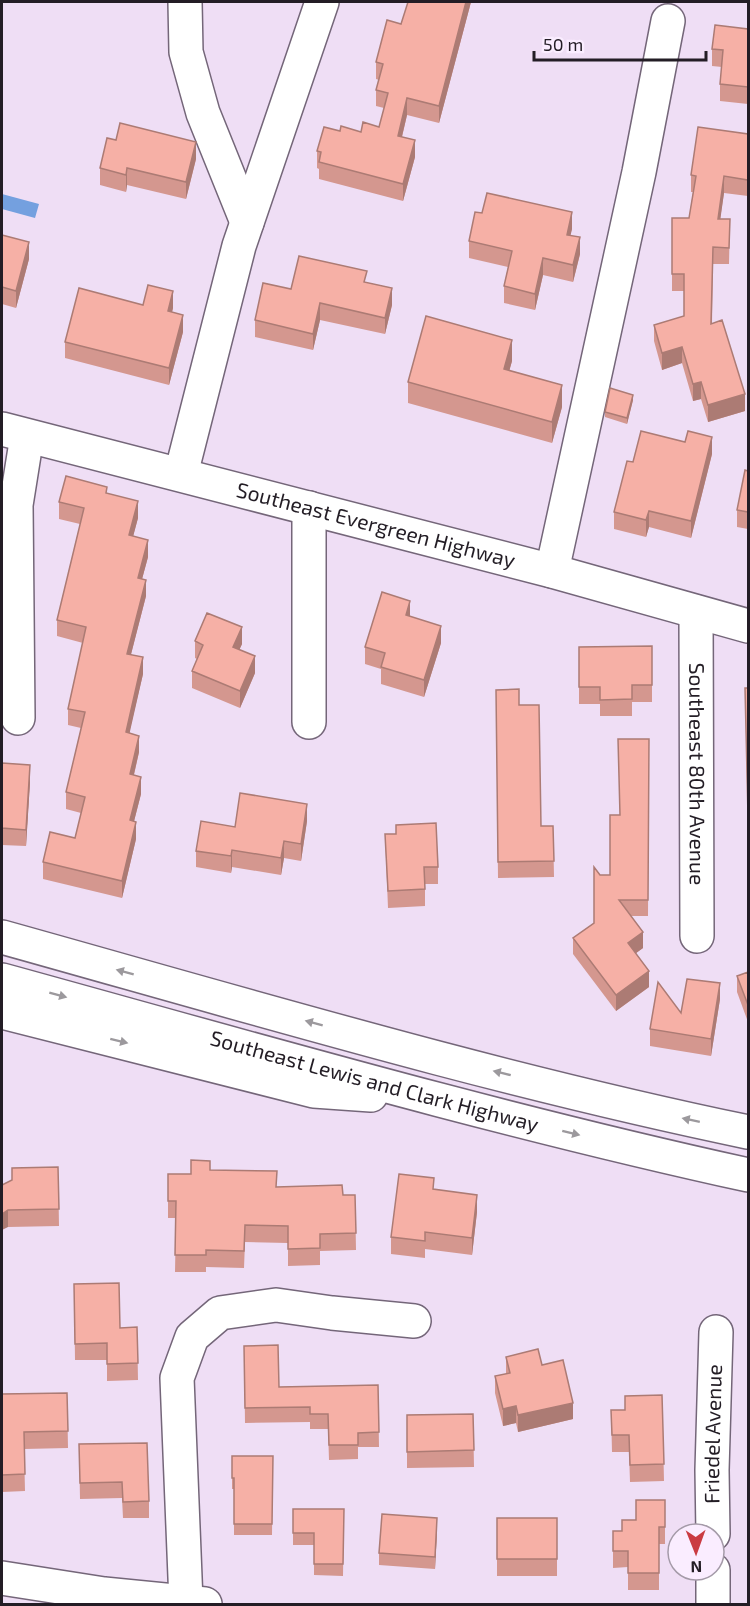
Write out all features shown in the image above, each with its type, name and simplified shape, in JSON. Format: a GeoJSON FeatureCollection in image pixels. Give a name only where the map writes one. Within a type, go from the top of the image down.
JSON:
{"type":"FeatureCollection","features":[{"type":"Feature","properties":{"kind":"main road"},"geometry":{"type":"LineString","coordinates":[[185,2],[186,52],[203,113],[247,222]]}},
{"type":"Feature","properties":{"kind":"main road"},"geometry":{"type":"LineString","coordinates":[[182,474],[239,246],[322,4]]}},
{"type":"Feature","properties":{"kind":"main road"},"geometry":{"type":"LineString","coordinates":[[552,571],[639,172],[669,21]]}},
{"type":"Feature","properties":{"kind":"main road"},"geometry":{"type":"LineString","coordinates":[[14,432],[18,718]]}},
{"type":"Feature","properties":{"kind":"main road","name":"Southeast Evergreen Highway"},"geometry":{"type":"LineString","coordinates":[[14,432],[552,571],[748,626]]}},
{"type":"Feature","properties":{"kind":"main road"},"geometry":{"type":"LineString","coordinates":[[309,508],[309,722]]}},
{"type":"Feature","properties":{"kind":"main road","name":"Southeast 80th Avenue"},"geometry":{"type":"LineString","coordinates":[[696,612],[697,936]]}},
{"type":"Feature","properties":{"kind":"main road"},"geometry":{"type":"LineString","coordinates":[[2,920],[72,957]]}},
{"type":"Feature","properties":{"kind":"main road","name":"Southeast Lewis and Clark Highway"},"geometry":{"type":"LineString","coordinates":[[2,938],[456,1062],[668,1115],[748,1132]]}},
{"type":"Feature","properties":{"kind":"main road","name":"Southeast Lewis and Clark Highway"},"geometry":{"type":"LineString","coordinates":[[2,980],[446,1101],[666,1157],[748,1175]]}},
{"type":"Feature","properties":{"kind":"main road"},"geometry":{"type":"LineString","coordinates":[[2,1012],[314,1091],[446,1101]]}},
{"type":"Feature","properties":{"kind":"main road"},"geometry":{"type":"LineString","coordinates":[[2,1578],[142,1601],[196,1603],[177,1378],[192,1337],[220,1313],[276,1305],[414,1321]]}},
{"type":"Feature","properties":{"kind":"main road","name":"Friedel Avenue"},"geometry":{"type":"LineString","coordinates":[[713,1522],[716,1332]]}},
{"type":"Feature","properties":{"kind":"main road"},"geometry":{"type":"LineString","coordinates":[[713,1582],[713,1605]]}},
{"type":"Feature","properties":{"kind":"water"},"geometry":{"type":"Polygon","coordinates":[[[2,194],[39,204],[35,218],[2,209],[2,194]]]}},
{"type":"Feature","properties":{"kind":"building"},"geometry":{"type":"Polygon","coordinates":[[[408,2],[466,2],[439,106],[407,98],[398,136],[415,140],[403,184],[319,162],[321,152],[317,151],[324,127],[340,131],[341,126],[361,132],[363,122],[379,127],[388,93],[376,90],[383,64],[376,62],[387,20],[401,24],[408,2]]]}},
{"type":"Feature","properties":{"kind":"building"},"geometry":{"type":"Polygon","coordinates":[[[715,25],[748,29],[748,87],[720,84],[723,50],[712,49],[715,25]]]}},
{"type":"Feature","properties":{"kind":"building"},"geometry":{"type":"Polygon","coordinates":[[[120,123],[196,142],[186,182],[127,168],[126,175],[100,168],[107,138],[116,140],[120,123]]]}},
{"type":"Feature","properties":{"kind":"building"},"geometry":{"type":"Polygon","coordinates":[[[698,127],[748,134],[748,180],[724,176],[718,219],[730,219],[729,248],[713,247],[711,324],[722,320],[745,394],[708,405],[701,382],[693,384],[682,347],[662,353],[654,325],[684,316],[684,274],[672,274],[672,218],[689,218],[696,176],[691,175],[698,127]]]}},
{"type":"Feature","properties":{"kind":"building"},"geometry":{"type":"Polygon","coordinates":[[[487,193],[572,212],[567,235],[580,237],[573,265],[543,258],[535,294],[504,286],[512,251],[469,241],[475,212],[482,213],[487,193]]]}},
{"type":"Feature","properties":{"kind":"building"},"geometry":{"type":"Polygon","coordinates":[[[2,235],[29,242],[16,291],[2,287],[2,235]]]}},
{"type":"Feature","properties":{"kind":"building"},"geometry":{"type":"Polygon","coordinates":[[[299,256],[367,271],[364,282],[392,288],[385,318],[320,303],[313,334],[255,320],[263,283],[291,289],[299,256]]]}},
{"type":"Feature","properties":{"kind":"building"},"geometry":{"type":"Polygon","coordinates":[[[148,285],[173,291],[168,311],[183,315],[169,368],[65,342],[79,288],[143,305],[148,285]]]}},
{"type":"Feature","properties":{"kind":"building"},"geometry":{"type":"Polygon","coordinates":[[[426,316],[512,340],[504,369],[562,385],[552,422],[408,382],[426,316]]]}},
{"type":"Feature","properties":{"kind":"building"},"geometry":{"type":"Polygon","coordinates":[[[610,388],[633,395],[627,418],[605,412],[610,388]]]}},
{"type":"Feature","properties":{"kind":"building"},"geometry":{"type":"Polygon","coordinates":[[[641,431],[685,442],[688,431],[712,437],[691,521],[649,511],[646,520],[614,512],[627,461],[633,462],[641,431]]]}},
{"type":"Feature","properties":{"kind":"building"},"geometry":{"type":"Polygon","coordinates":[[[745,470],[748,471],[748,512],[737,510],[745,470]]]}},
{"type":"Feature","properties":{"kind":"building"},"geometry":{"type":"Polygon","coordinates":[[[66,476],[107,487],[106,493],[138,501],[129,535],[148,540],[138,578],[146,580],[127,654],[143,657],[126,732],[139,736],[130,774],[141,777],[130,820],[136,822],[122,881],[43,862],[50,832],[75,838],[85,797],[66,792],[85,712],[68,709],[86,627],[57,620],[84,508],[59,502],[66,476]]]}},
{"type":"Feature","properties":{"kind":"building"},"geometry":{"type":"Polygon","coordinates":[[[382,592],[410,601],[406,615],[441,626],[424,680],[381,667],[385,653],[365,647],[382,592]]]}},
{"type":"Feature","properties":{"kind":"building"},"geometry":{"type":"Polygon","coordinates":[[[207,613],[242,627],[233,647],[255,656],[240,691],[192,671],[203,645],[195,641],[207,613]]]}},
{"type":"Feature","properties":{"kind":"building"},"geometry":{"type":"Polygon","coordinates":[[[652,646],[652,685],[632,685],[632,699],[600,700],[600,687],[579,687],[579,647],[652,646]]]}},
{"type":"Feature","properties":{"kind":"building"},"geometry":{"type":"Polygon","coordinates":[[[745,688],[748,688],[748,816],[745,688]]]}},
{"type":"Feature","properties":{"kind":"building"},"geometry":{"type":"Polygon","coordinates":[[[519,689],[519,705],[539,705],[541,826],[553,826],[554,861],[498,862],[496,690],[519,689]]]}},
{"type":"Feature","properties":{"kind":"building"},"geometry":{"type":"Polygon","coordinates":[[[618,739],[649,739],[648,900],[619,900],[643,932],[628,943],[649,971],[616,995],[573,938],[594,923],[594,867],[600,875],[610,875],[610,815],[620,815],[618,739]]]}},
{"type":"Feature","properties":{"kind":"building"},"geometry":{"type":"Polygon","coordinates":[[[2,763],[30,765],[26,830],[2,828],[2,763]]]}},
{"type":"Feature","properties":{"kind":"building"},"geometry":{"type":"Polygon","coordinates":[[[240,793],[307,804],[301,844],[284,841],[281,858],[232,850],[231,856],[196,851],[201,821],[235,827],[240,793]]]}},
{"type":"Feature","properties":{"kind":"building"},"geometry":{"type":"Polygon","coordinates":[[[436,823],[438,867],[424,867],[425,889],[388,891],[385,834],[396,834],[396,825],[436,823]]]}},
{"type":"Feature","properties":{"kind":"building"},"geometry":{"type":"Polygon","coordinates":[[[748,972],[748,1005],[737,976],[748,972]]]}},
{"type":"Feature","properties":{"kind":"building"},"geometry":{"type":"Polygon","coordinates":[[[687,979],[720,983],[711,1039],[650,1029],[658,982],[681,1013],[687,979]]]}},
{"type":"Feature","properties":{"kind":"building"},"geometry":{"type":"Polygon","coordinates":[[[191,1160],[210,1161],[210,1170],[277,1171],[276,1187],[342,1185],[343,1195],[355,1195],[356,1233],[320,1234],[320,1248],[288,1249],[288,1226],[245,1225],[244,1251],[206,1250],[206,1255],[175,1255],[176,1201],[168,1201],[168,1174],[191,1174],[191,1160]]]}},
{"type":"Feature","properties":{"kind":"building"},"geometry":{"type":"Polygon","coordinates":[[[58,1167],[59,1209],[8,1210],[2,1214],[2,1185],[12,1180],[12,1168],[58,1167]]]}},
{"type":"Feature","properties":{"kind":"building"},"geometry":{"type":"Polygon","coordinates":[[[399,1174],[434,1178],[433,1189],[477,1195],[472,1238],[425,1232],[425,1241],[391,1237],[399,1174]]]}},
{"type":"Feature","properties":{"kind":"building"},"geometry":{"type":"Polygon","coordinates":[[[119,1283],[120,1328],[137,1327],[138,1363],[107,1364],[107,1343],[75,1344],[74,1284],[119,1283]]]}},
{"type":"Feature","properties":{"kind":"building"},"geometry":{"type":"Polygon","coordinates":[[[278,1345],[279,1387],[378,1385],[379,1432],[358,1433],[358,1445],[329,1445],[328,1414],[310,1414],[310,1407],[245,1408],[244,1346],[278,1345]]]}},
{"type":"Feature","properties":{"kind":"building"},"geometry":{"type":"Polygon","coordinates":[[[538,1349],[542,1365],[563,1360],[573,1403],[518,1415],[516,1406],[503,1409],[495,1376],[510,1373],[506,1357],[538,1349]]]}},
{"type":"Feature","properties":{"kind":"building"},"geometry":{"type":"Polygon","coordinates":[[[67,1393],[68,1431],[24,1432],[25,1474],[2,1475],[2,1394],[67,1393]]]}},
{"type":"Feature","properties":{"kind":"building"},"geometry":{"type":"Polygon","coordinates":[[[662,1395],[664,1464],[630,1465],[629,1435],[612,1435],[611,1410],[625,1410],[625,1396],[662,1395]]]}},
{"type":"Feature","properties":{"kind":"building"},"geometry":{"type":"Polygon","coordinates":[[[473,1414],[474,1450],[407,1452],[407,1415],[473,1414]]]}},
{"type":"Feature","properties":{"kind":"building"},"geometry":{"type":"Polygon","coordinates":[[[147,1443],[149,1501],[123,1502],[122,1482],[80,1483],[79,1444],[147,1443]]]}},
{"type":"Feature","properties":{"kind":"building"},"geometry":{"type":"Polygon","coordinates":[[[232,1456],[273,1456],[272,1524],[234,1524],[232,1456]]]}},
{"type":"Feature","properties":{"kind":"building"},"geometry":{"type":"Polygon","coordinates":[[[636,1500],[665,1500],[665,1527],[659,1527],[659,1573],[628,1573],[628,1551],[613,1551],[613,1531],[622,1531],[622,1520],[636,1520],[636,1500]]]}},
{"type":"Feature","properties":{"kind":"building"},"geometry":{"type":"Polygon","coordinates":[[[293,1509],[344,1509],[343,1564],[314,1564],[314,1533],[293,1533],[293,1509]]]}},
{"type":"Feature","properties":{"kind":"building"},"geometry":{"type":"Polygon","coordinates":[[[382,1514],[437,1518],[435,1557],[379,1553],[382,1514]]]}},
{"type":"Feature","properties":{"kind":"building"},"geometry":{"type":"Polygon","coordinates":[[[497,1518],[557,1518],[557,1559],[497,1559],[497,1518]]]}}]}
